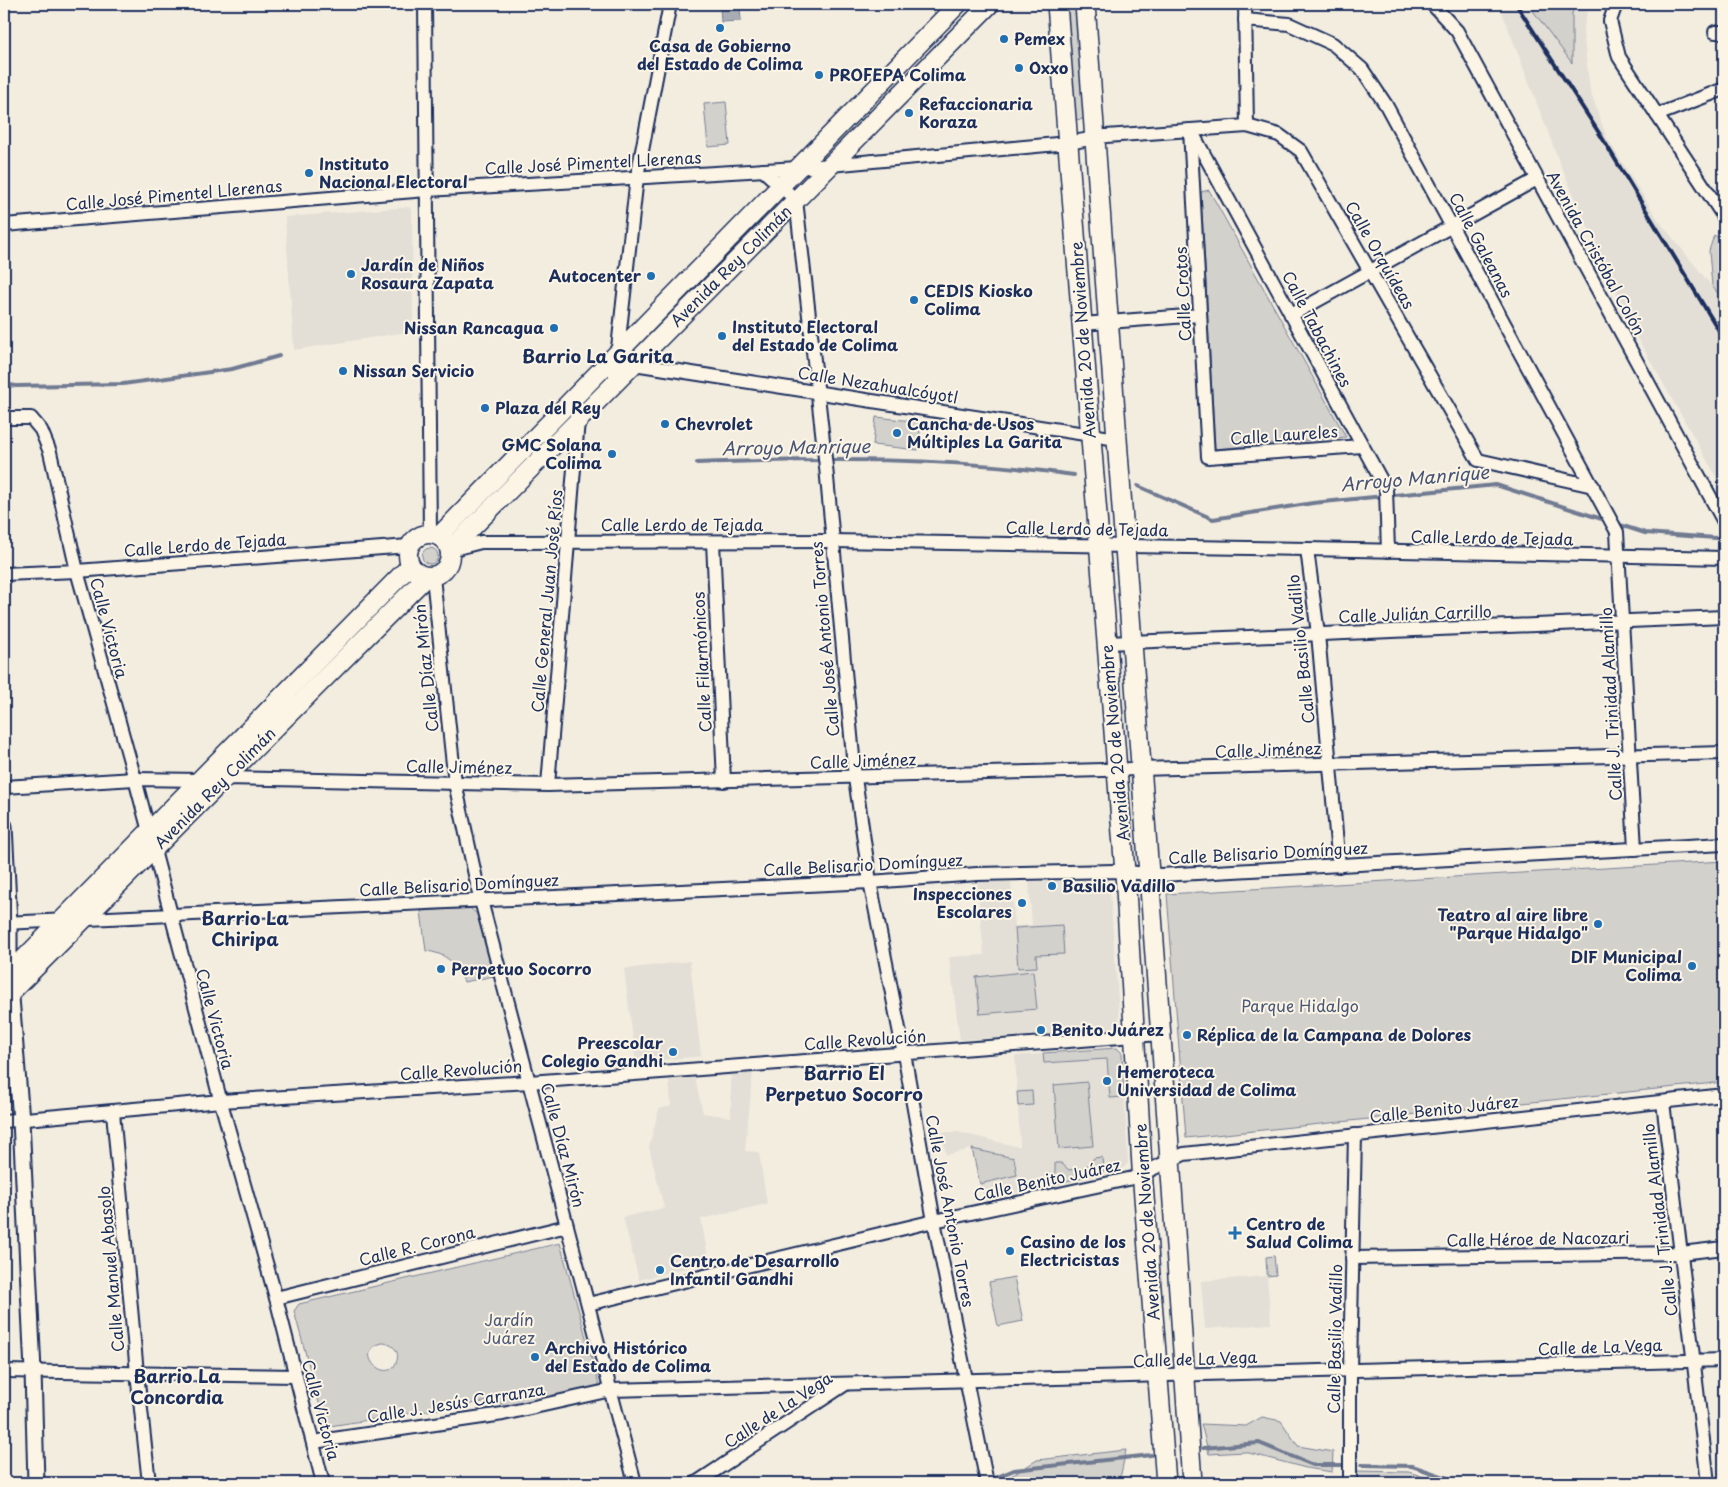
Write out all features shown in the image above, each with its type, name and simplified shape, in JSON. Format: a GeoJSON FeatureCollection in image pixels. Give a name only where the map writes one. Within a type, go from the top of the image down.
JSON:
{"type":"FeatureCollection","features":[{"type":"Feature","properties":{"kind":"main road","name":"Avenida Rey Colimán"},"geometry":{"type":"LineString","coordinates":[[440,540],[617,353],[958,4]]}},
{"type":"Feature","properties":{"kind":"main road","name":"Avenida Rey Colimán"},"geometry":{"type":"LineString","coordinates":[[440,540],[578,420],[990,4]]}},
{"type":"Feature","properties":{"kind":"main road","name":"Avenida 20 de Noviembre"},"geometry":{"type":"LineString","coordinates":[[1057,4],[1125,872],[1143,1173],[1166,1483]]}},
{"type":"Feature","properties":{"kind":"main road","name":"Avenida 20 de Noviembre"},"geometry":{"type":"LineString","coordinates":[[1085,4],[1192,1483]]}},
{"type":"Feature","properties":{"kind":"main road"},"geometry":{"type":"LineString","coordinates":[[418,537],[440,540],[449,563],[446,568],[429,577],[414,571],[410,566],[409,546],[418,537]]}},
{"type":"Feature","properties":{"kind":"main road","name":"Avenida Rey Colimán"},"geometry":{"type":"LineString","coordinates":[[7,986],[61,920],[410,566]]}},
{"type":"Feature","properties":{"kind":"main road","name":"Avenida Rey Colimán"},"geometry":{"type":"LineString","coordinates":[[7,986],[84,919],[429,577]]}},
{"type":"Feature","properties":{"kind":"street"},"geometry":{"type":"LineString","coordinates":[[425,4],[427,190],[440,540]]}},
{"type":"Feature","properties":{"kind":"street"},"geometry":{"type":"LineString","coordinates":[[614,384],[637,177],[670,4]]}},
{"type":"Feature","properties":{"kind":"street"},"geometry":{"type":"LineString","coordinates":[[1244,4],[1247,126]]}},
{"type":"Feature","properties":{"kind":"street","name":"Avenida Cristóbal Colón"},"geometry":{"type":"LineString","coordinates":[[1432,4],[1457,31],[1724,522]]}},
{"type":"Feature","properties":{"kind":"street"},"geometry":{"type":"LineString","coordinates":[[1616,4],[1610,21],[1619,56],[1724,217]]}},
{"type":"Feature","properties":{"kind":"street","name":"Calle Galeanas"},"geometry":{"type":"LineString","coordinates":[[1245,20],[1289,24],[1334,44],[1362,68],[1386,105],[1608,513],[1617,532],[1619,557]]}},
{"type":"Feature","properties":{"kind":"street"},"geometry":{"type":"LineString","coordinates":[[1657,114],[1724,89]]}},
{"type":"Feature","properties":{"kind":"street","name":"Calle Orquídeas"},"geometry":{"type":"LineString","coordinates":[[1094,138],[1247,126],[1279,135],[1301,151],[1478,460],[1592,486]]}},
{"type":"Feature","properties":{"kind":"street","name":"Calle Crotos"},"geometry":{"type":"LineString","coordinates":[[1190,130],[1208,457]]}},
{"type":"Feature","properties":{"kind":"street","name":"Calle Tabachines"},"geometry":{"type":"LineString","coordinates":[[1190,130],[1362,446],[1386,495],[1388,551]]}},
{"type":"Feature","properties":{"kind":"street","name":"Calle José Pimentel Llerenas"},"geometry":{"type":"LineString","coordinates":[[4,225],[427,190],[798,168],[1068,143],[1094,138]]}},
{"type":"Feature","properties":{"kind":"street"},"geometry":{"type":"LineString","coordinates":[[764,170],[796,200]]}},
{"type":"Feature","properties":{"kind":"street"},"geometry":{"type":"LineString","coordinates":[[1291,315],[1537,179]]}},
{"type":"Feature","properties":{"kind":"street","name":"Calle José Antonio Torres"},"geometry":{"type":"LineString","coordinates":[[796,200],[824,459],[855,778],[870,882],[904,1054],[934,1221],[986,1478]]}},
{"type":"Feature","properties":{"kind":"street"},"geometry":{"type":"LineString","coordinates":[[1082,324],[1200,315]]}},
{"type":"Feature","properties":{"kind":"street"},"geometry":{"type":"LineString","coordinates":[[617,353],[634,364]]}},
{"type":"Feature","properties":{"kind":"street","name":"Calle Nezahualcóyotl"},"geometry":{"type":"LineString","coordinates":[[634,364],[1117,440]]}},
{"type":"Feature","properties":{"kind":"street","name":"Calle Victoria"},"geometry":{"type":"LineString","coordinates":[[4,418],[32,418],[41,430],[50,452],[77,571],[135,779],[220,1101],[276,1298],[324,1483]]}},
{"type":"Feature","properties":{"kind":"street","name":"Calle General Juan José Ríos"},"geometry":{"type":"LineString","coordinates":[[548,785],[570,541],[578,420]]}},
{"type":"Feature","properties":{"kind":"street","name":"Calle Laureles"},"geometry":{"type":"LineString","coordinates":[[1208,457],[1362,446]]}},
{"type":"Feature","properties":{"kind":"street","name":"Calle Lerdo de Tejada"},"geometry":{"type":"LineString","coordinates":[[440,540],[481,542],[832,541],[1724,558]]}},
{"type":"Feature","properties":{"kind":"street","name":"Calle Filarmónicos"},"geometry":{"type":"LineString","coordinates":[[713,542],[724,781]]}},
{"type":"Feature","properties":{"kind":"street","name":"Calle Lerdo de Tejada"},"geometry":{"type":"LineString","coordinates":[[4,574],[77,571],[409,546]]}},
{"type":"Feature","properties":{"kind":"street","name":"Calle Basilio Vadillo"},"geometry":{"type":"LineString","coordinates":[[1307,549],[1318,634],[1339,866]]}},
{"type":"Feature","properties":{"kind":"street","name":"Calle J. Trinidad Alamillo"},"geometry":{"type":"LineString","coordinates":[[1619,557],[1635,849]]}},
{"type":"Feature","properties":{"kind":"street","name":"Calle Díaz Mirón"},"geometry":{"type":"LineString","coordinates":[[429,577],[455,783],[481,901],[635,1483]]}},
{"type":"Feature","properties":{"kind":"street","name":"Calle Julián Carrillo"},"geometry":{"type":"LineString","coordinates":[[1107,643],[1724,617]]}},
{"type":"Feature","properties":{"kind":"street","name":"Calle Jiménez"},"geometry":{"type":"LineString","coordinates":[[4,787],[135,779],[200,780],[225,778],[548,785],[1724,753]]}},
{"type":"Feature","properties":{"kind":"street"},"geometry":{"type":"LineString","coordinates":[[4,826],[7,986],[21,1120],[34,1371],[36,1483]]}},
{"type":"Feature","properties":{"kind":"street","name":"Calle Belisario Domínguez"},"geometry":{"type":"LineString","coordinates":[[6,923],[870,882],[977,874],[1125,872],[1161,875],[1724,844]]}},
{"type":"Feature","properties":{"kind":"street","name":"Calle Revolución"},"geometry":{"type":"LineString","coordinates":[[4,1121],[220,1101],[529,1082],[1160,1034]]}},
{"type":"Feature","properties":{"kind":"street","name":"Calle Benito Juárez"},"geometry":{"type":"LineString","coordinates":[[588,1304],[934,1221],[1133,1178],[1184,1154],[1724,1095]]}},
{"type":"Feature","properties":{"kind":"street","name":"Calle J. Trinidad Alamillo"},"geometry":{"type":"LineString","coordinates":[[1663,1102],[1708,1483]]}},
{"type":"Feature","properties":{"kind":"street","name":"Calle Manuel Abasolo"},"geometry":{"type":"LineString","coordinates":[[113,1112],[149,1483]]}},
{"type":"Feature","properties":{"kind":"street","name":"Calle Basilio Vadillo"},"geometry":{"type":"LineString","coordinates":[[1350,1483],[1350,1370],[1355,1135]]}},
{"type":"Feature","properties":{"kind":"street","name":"Calle R. Corona"},"geometry":{"type":"LineString","coordinates":[[276,1298],[567,1226]]}},
{"type":"Feature","properties":{"kind":"street","name":"Calle Héroe de Nacozari"},"geometry":{"type":"LineString","coordinates":[[1352,1258],[1681,1253],[1724,1248]]}},
{"type":"Feature","properties":{"kind":"street","name":"Calle de La Vega"},"geometry":{"type":"LineString","coordinates":[[696,1483],[844,1385],[1724,1360]]}},
{"type":"Feature","properties":{"kind":"street"},"geometry":{"type":"LineString","coordinates":[[4,1371],[296,1376]]}},
{"type":"Feature","properties":{"kind":"street","name":"Calle J. Jesús Carranza"},"geometry":{"type":"LineString","coordinates":[[313,1442],[503,1414],[611,1390],[844,1385]]}},
{"type":"Feature","properties":{"kind":"shaded area"},"geometry":{"type":"Polygon","coordinates":[[[1499,4],[1589,4],[1583,31],[1590,90],[1607,138],[1659,221],[1724,301],[1724,490],[1635,334],[1560,164],[1499,4]]]}},
{"type":"Feature","properties":{"kind":"shaded area"},"geometry":{"type":"Polygon","coordinates":[[[740,6],[741,21],[721,22],[720,7],[740,6]]]}},
{"type":"Feature","properties":{"kind":"shaded area","name":"Jardín de Niños Rosaura Zapata"},"geometry":{"type":"Polygon","coordinates":[[[409,207],[412,211],[413,331],[294,350],[285,217],[409,207]]]}},
{"type":"Feature","properties":{"kind":"shaded area"},"geometry":{"type":"Polygon","coordinates":[[[1109,879],[1120,1026],[1115,1030],[960,1040],[949,957],[984,955],[977,882],[1011,882],[1015,926],[1032,925],[1029,882],[1109,879]]]}},
{"type":"Feature","properties":{"kind":"shaded area"},"geometry":{"type":"Polygon","coordinates":[[[690,961],[701,1056],[636,1063],[624,969],[690,961]]]}},
{"type":"Feature","properties":{"kind":"shaded area"},"geometry":{"type":"Polygon","coordinates":[[[1117,1048],[1122,1053],[1128,1163],[1124,1168],[984,1200],[972,1149],[946,1155],[942,1132],[958,1132],[1020,1146],[1015,1056],[1117,1048]]]}},
{"type":"Feature","properties":{"kind":"shaded area"},"geometry":{"type":"Polygon","coordinates":[[[753,1073],[745,1151],[759,1152],[767,1204],[701,1219],[709,1262],[639,1280],[623,1217],[664,1208],[649,1147],[659,1109],[671,1106],[669,1080],[695,1078],[703,1113],[731,1117],[731,1075],[753,1073]]]}},
{"type":"Feature","properties":{"kind":"shaded area"},"geometry":{"type":"Polygon","coordinates":[[[1267,1276],[1271,1324],[1205,1329],[1201,1281],[1267,1276]]]}},
{"type":"Feature","properties":{"kind":"green space"},"geometry":{"type":"Polygon","coordinates":[[[1064,4],[1076,4],[1084,119],[1074,120],[1064,4]]]}},
{"type":"Feature","properties":{"kind":"green space"},"geometry":{"type":"Polygon","coordinates":[[[1528,4],[1574,4],[1572,14],[1572,63],[1528,4]]]}},
{"type":"Feature","properties":{"kind":"green space"},"geometry":{"type":"Polygon","coordinates":[[[726,102],[730,145],[708,147],[704,104],[726,102]]]}},
{"type":"Feature","properties":{"kind":"green space"},"geometry":{"type":"Polygon","coordinates":[[[1209,190],[1346,437],[1215,449],[1201,192],[1209,190]]]}},
{"type":"Feature","properties":{"kind":"green space"},"geometry":{"type":"Polygon","coordinates":[[[1714,235],[1724,241],[1724,301],[1712,286],[1709,251],[1714,235]]]}},
{"type":"Feature","properties":{"kind":"green space","name":"Cancha de Usos Múltiples La Garita"},"geometry":{"type":"Polygon","coordinates":[[[876,417],[921,422],[918,450],[873,445],[876,417]]]}},
{"type":"Feature","properties":{"kind":"green space"},"geometry":{"type":"Polygon","coordinates":[[[430,548],[438,556],[430,564],[422,556],[430,548]]]}},
{"type":"Feature","properties":{"kind":"green space","name":"Parque Hidalgo"},"geometry":{"type":"Polygon","coordinates":[[[1724,861],[1724,1082],[1186,1138],[1167,894],[1724,861]]]}},
{"type":"Feature","properties":{"kind":"green space"},"geometry":{"type":"Polygon","coordinates":[[[470,908],[477,914],[494,976],[464,982],[458,969],[450,960],[439,954],[426,951],[421,911],[470,908]]]}},
{"type":"Feature","properties":{"kind":"green space"},"geometry":{"type":"Polygon","coordinates":[[[1062,925],[1064,954],[1036,955],[1037,967],[1018,968],[1015,928],[1062,925]]]}},
{"type":"Feature","properties":{"kind":"green space"},"geometry":{"type":"Polygon","coordinates":[[[1033,971],[1037,1009],[980,1014],[976,977],[1033,971]]]}},
{"type":"Feature","properties":{"kind":"green space"},"geometry":{"type":"Polygon","coordinates":[[[1117,1048],[1122,1053],[1124,1097],[1110,1098],[1107,1059],[1044,1063],[1043,1053],[1117,1048]]]}},
{"type":"Feature","properties":{"kind":"green space"},"geometry":{"type":"Polygon","coordinates":[[[1087,1082],[1093,1146],[1059,1149],[1054,1085],[1087,1082]]]}},
{"type":"Feature","properties":{"kind":"green space"},"geometry":{"type":"Polygon","coordinates":[[[1032,1091],[1033,1105],[1018,1106],[1017,1092],[1032,1091]]]}},
{"type":"Feature","properties":{"kind":"green space"},"geometry":{"type":"Polygon","coordinates":[[[972,1149],[1014,1158],[1017,1175],[980,1184],[972,1149]]]}},
{"type":"Feature","properties":{"kind":"green space"},"geometry":{"type":"Polygon","coordinates":[[[1102,1157],[1103,1172],[1055,1184],[1055,1163],[1061,1163],[1069,1170],[1085,1168],[1094,1158],[1102,1157]]]}},
{"type":"Feature","properties":{"kind":"green space","name":"Jardín Juárez"},"geometry":{"type":"Polygon","coordinates":[[[560,1243],[600,1388],[506,1407],[496,1400],[330,1426],[324,1421],[294,1311],[299,1304],[560,1243]],[[385,1343],[373,1347],[370,1353],[374,1365],[380,1369],[387,1370],[393,1368],[398,1356],[394,1348],[385,1343]]]}},
{"type":"Feature","properties":{"kind":"green space"},"geometry":{"type":"Polygon","coordinates":[[[1274,1256],[1276,1275],[1267,1276],[1266,1257],[1274,1256]]]}},
{"type":"Feature","properties":{"kind":"green space"},"geometry":{"type":"Polygon","coordinates":[[[1014,1277],[1023,1321],[998,1326],[989,1282],[1014,1277]]]}},
{"type":"Feature","properties":{"kind":"green space"},"geometry":{"type":"Polygon","coordinates":[[[1262,1417],[1281,1421],[1298,1446],[1333,1452],[1332,1472],[1306,1468],[1245,1452],[1209,1454],[1201,1424],[1246,1426],[1262,1417]]]}},
{"type":"Feature","properties":{"kind":"green space"},"geometry":{"type":"Polygon","coordinates":[[[1126,1450],[1121,1474],[1115,1483],[1000,1483],[1037,1460],[1126,1450]]]}},
{"type":"Feature","properties":{"kind":"green space"},"geometry":{"type":"Polygon","coordinates":[[[1356,1471],[1409,1472],[1442,1483],[1359,1483],[1356,1479],[1356,1471]]]}},
{"type":"Feature","properties":{"kind":"waterway","name":"Arroyo Manrique"},"geometry":{"type":"LineString","coordinates":[[4,384],[16,386],[123,384],[232,369],[279,356]]}},
{"type":"Feature","properties":{"kind":"waterway","name":"Arroyo Manrique"},"geometry":{"type":"LineString","coordinates":[[697,463],[791,460],[886,460],[980,465],[1074,475]]}},
{"type":"Feature","properties":{"kind":"waterway","name":"Arroyo Manrique"},"geometry":{"type":"LineString","coordinates":[[1138,486],[1213,519],[1313,503],[1496,485],[1608,521]]}},
{"type":"Feature","properties":{"kind":"waterway","name":"Arroyo Manrique"},"geometry":{"type":"LineString","coordinates":[[1617,524],[1645,533],[1716,538],[1724,535]]}},
{"type":"Feature","properties":{"kind":"waterway"},"geometry":{"type":"LineString","coordinates":[[1203,1448],[1259,1443],[1313,1465],[1342,1465]]}},
{"type":"Feature","properties":{"kind":"waterway"},"geometry":{"type":"LineString","coordinates":[[990,1480],[1014,1470],[1151,1455]]}},
{"type":"Feature","properties":{"kind":"waterway"},"geometry":{"type":"LineString","coordinates":[[1361,1465],[1412,1466],[1462,1483]]}},
{"type":"Feature","properties":{"kind":"railway"},"geometry":{"type":"LineString","coordinates":[[1516,4],[1601,136],[1724,339]]}},
{"type":"Feature","properties":{"kind":"place","name":"Casa de Gobierno del Estado de Colima"},"geometry":{"type":"Point","coordinates":[720,28]}},
{"type":"Feature","properties":{"kind":"place","name":"Pemex"},"geometry":{"type":"Point","coordinates":[1004,39]}},
{"type":"Feature","properties":{"kind":"place","name":"Oxxo"},"geometry":{"type":"Point","coordinates":[1019,68]}},
{"type":"Feature","properties":{"kind":"place","name":"PROFEPA Colima"},"geometry":{"type":"Point","coordinates":[819,75]}},
{"type":"Feature","properties":{"kind":"place","name":"Refaccionaria Koraza"},"geometry":{"type":"Point","coordinates":[909,113]}},
{"type":"Feature","properties":{"kind":"place","name":"Instituto Nacional Electoral"},"geometry":{"type":"Point","coordinates":[309,173]}},
{"type":"Feature","properties":{"kind":"place","name":"Jardín de Niños Rosaura Zapata"},"geometry":{"type":"Point","coordinates":[351,274]}},
{"type":"Feature","properties":{"kind":"place","name":"Autocenter"},"geometry":{"type":"Point","coordinates":[651,276]}},
{"type":"Feature","properties":{"kind":"place","name":"CEDIS Kiosko Colima"},"geometry":{"type":"Point","coordinates":[914,300]}},
{"type":"Feature","properties":{"kind":"place","name":"Nissan Rancagua"},"geometry":{"type":"Point","coordinates":[554,328]}},
{"type":"Feature","properties":{"kind":"place","name":"Instituto Electoral del Estado de Colima"},"geometry":{"type":"Point","coordinates":[722,336]}},
{"type":"Feature","properties":{"kind":"place","name":"Nissan Servicio"},"geometry":{"type":"Point","coordinates":[343,371]}},
{"type":"Feature","properties":{"kind":"place","name":"Plaza del Rey"},"geometry":{"type":"Point","coordinates":[485,408]}},
{"type":"Feature","properties":{"kind":"place","name":"Chevrolet"},"geometry":{"type":"Point","coordinates":[665,424]}},
{"type":"Feature","properties":{"kind":"place","name":"Cancha de Usos Múltiples La Garita"},"geometry":{"type":"Point","coordinates":[897,433]}},
{"type":"Feature","properties":{"kind":"place","name":"GMC Solana Colima"},"geometry":{"type":"Point","coordinates":[612,454]}},
{"type":"Feature","properties":{"kind":"place","name":"Basilio Vadillo"},"geometry":{"type":"Point","coordinates":[1052,886]}},
{"type":"Feature","properties":{"kind":"place","name":"Inspecciones Escolares"},"geometry":{"type":"Point","coordinates":[1022,903]}},
{"type":"Feature","properties":{"kind":"place","name":"Teatro al aire libre \"Parque Hidalgo\""},"geometry":{"type":"Point","coordinates":[1598,924]}},
{"type":"Feature","properties":{"kind":"place","name":"DIF Municipal Colima"},"geometry":{"type":"Point","coordinates":[1692,966]}},
{"type":"Feature","properties":{"kind":"place","name":"Perpetuo Socorro"},"geometry":{"type":"Point","coordinates":[441,969]}},
{"type":"Feature","properties":{"kind":"place","name":"Benito Juárez"},"geometry":{"type":"Point","coordinates":[1041,1030]}},
{"type":"Feature","properties":{"kind":"place","name":"Réplica de la Campana de Dolores"},"geometry":{"type":"Point","coordinates":[1187,1035]}},
{"type":"Feature","properties":{"kind":"place","name":"Preescolar Colegio Gandhi"},"geometry":{"type":"Point","coordinates":[673,1052]}},
{"type":"Feature","properties":{"kind":"place","name":"Hemeroteca Universidad de Colima"},"geometry":{"type":"Point","coordinates":[1107,1081]}},
{"type":"Feature","properties":{"kind":"place","name":"Centro de Salud Colima"},"geometry":{"type":"Point","coordinates":[1235,1233]}},
{"type":"Feature","properties":{"kind":"place","name":"Casino de los Electricistas"},"geometry":{"type":"Point","coordinates":[1010,1251]}},
{"type":"Feature","properties":{"kind":"place","name":"Centro de Desarrollo Infantil Gandhi"},"geometry":{"type":"Point","coordinates":[660,1270]}},
{"type":"Feature","properties":{"kind":"place","name":"Archivo Histórico del Estado de Colima"},"geometry":{"type":"Point","coordinates":[535,1357]}},
{"type":"Feature","properties":{"kind":"district","name":"Barrio La Garita"},"geometry":{"type":"Point","coordinates":[598,357]}},
{"type":"Feature","properties":{"kind":"district","name":"Barrio La Chiripa"},"geometry":{"type":"Point","coordinates":[245,930]}},
{"type":"Feature","properties":{"kind":"district","name":"Barrio El Perpetuo Socorro"},"geometry":{"type":"Point","coordinates":[844,1084]}},
{"type":"Feature","properties":{"kind":"district","name":"Barrio La Concordia"},"geometry":{"type":"Point","coordinates":[177,1387]}}]}
